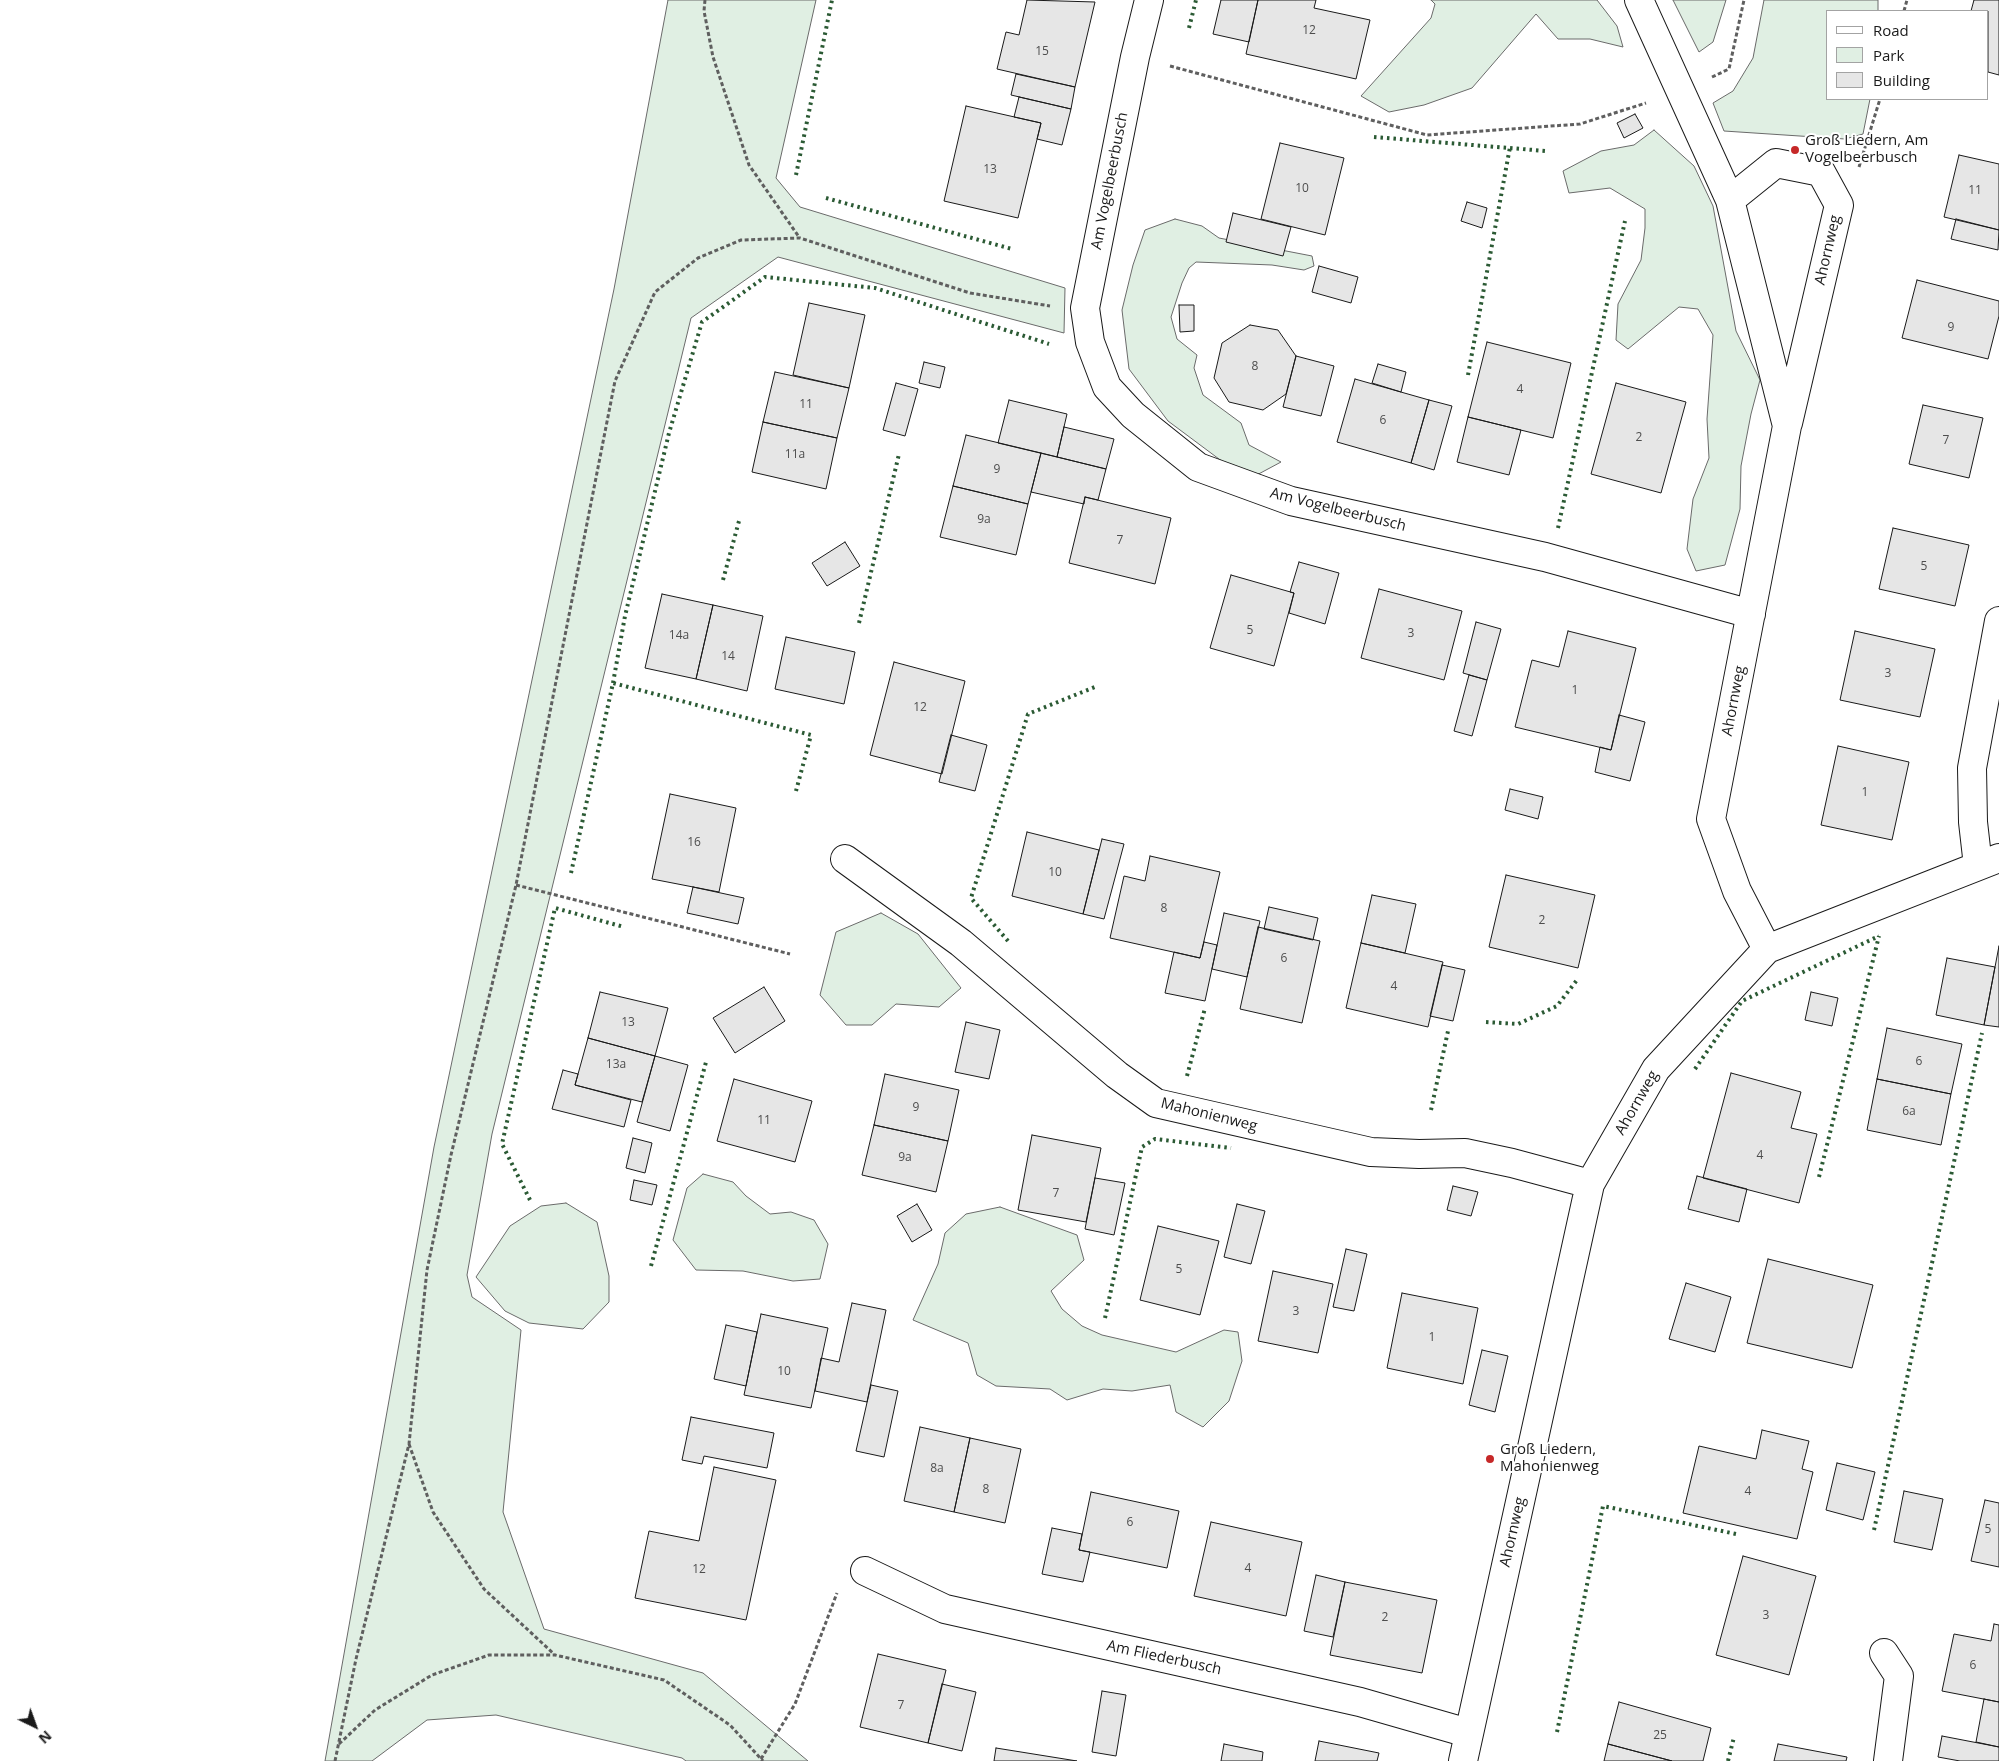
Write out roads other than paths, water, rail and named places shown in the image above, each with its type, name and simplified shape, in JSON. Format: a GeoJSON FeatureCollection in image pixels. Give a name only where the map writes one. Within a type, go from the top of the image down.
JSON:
{"type":"FeatureCollection","features":[{"type":"Feature","properties":{"kind":"street","name":"Am Vogelbeerbusch"},"geometry":{"type":"LineString","coordinates":[[1149,0],[1135,57],[1085,308],[1090,342],[1107,387],[1133,415],[1198,467],[1291,501],[1545,557],[1751,614]]}},
{"type":"Feature","properties":{"kind":"street"},"geometry":{"type":"LineString","coordinates":[[1639,0],[1730,200]]}},
{"type":"Feature","properties":{"kind":"street","name":"Ahornweg"},"geometry":{"type":"LineString","coordinates":[[1463,1761],[1590,1184],[1656,1069],[1767,949],[1737,891],[1711,820],[1787,426],[1839,206],[1821,172],[1776,163],[1730,200],[1787,426]]}},
{"type":"Feature","properties":{"kind":"street"},"geometry":{"type":"LineString","coordinates":[[1767,949],[1988,862],[1973,822],[1972,768],[1999,621]]}},
{"type":"Feature","properties":{"kind":"street","name":"Mahonienweg"},"geometry":{"type":"LineString","coordinates":[[845,859],[961,943],[1117,1075],[1156,1103],[1371,1152],[1465,1153],[1512,1163],[1590,1184]]}},
{"type":"Feature","properties":{"kind":"street","name":"Am Fliederbusch"},"geometry":{"type":"LineString","coordinates":[[865,1571],[945,1609],[1360,1702],[1468,1733]]}},
{"type":"Feature","properties":{"kind":"street"},"geometry":{"type":"LineString","coordinates":[[1884,1653],[1899,1676],[1888,1761]]}},
{"type":"Feature","properties":{"kind":"place","name":"Groß Liedern, Am Vogelbeerbusch"},"geometry":{"type":"Point","coordinates":[1795,150]}},
{"type":"Feature","properties":{"kind":"place","name":"Groß Liedern, Mahonienweg"},"geometry":{"type":"Point","coordinates":[1490,1459]}}]}
